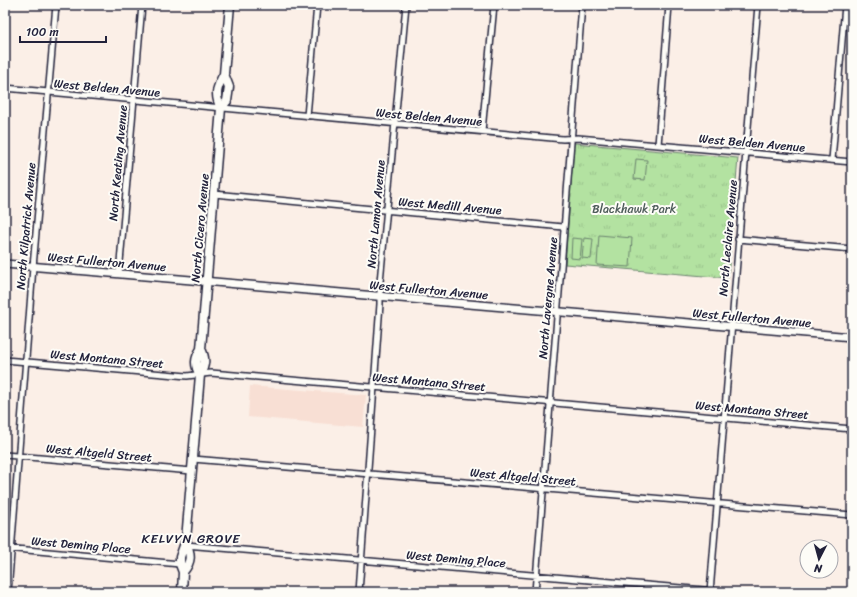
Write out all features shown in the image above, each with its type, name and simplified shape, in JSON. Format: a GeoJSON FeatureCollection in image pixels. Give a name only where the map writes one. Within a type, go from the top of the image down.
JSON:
{"type":"FeatureCollection","features":[{"type":"Feature","properties":{"kind":"main road","name":"North Cicero Avenue"},"geometry":{"type":"LineString","coordinates":[[182,592],[183,572],[180,564],[186,543],[200,375],[195,368],[196,356],[202,349],[221,108],[216,100],[218,85],[224,74],[230,5]]}},
{"type":"Feature","properties":{"kind":"main road","name":"West Fullerton Avenue"},"geometry":{"type":"LineString","coordinates":[[5,264],[852,337]]}},
{"type":"Feature","properties":{"kind":"main road","name":"North Cicero Avenue"},"geometry":{"type":"LineString","coordinates":[[183,572],[190,564],[190,553],[186,543]]}},
{"type":"Feature","properties":{"kind":"street","name":"North Kilpatrick Avenue"},"geometry":{"type":"LineString","coordinates":[[8,592],[25,362],[56,5]]}},
{"type":"Feature","properties":{"kind":"street","name":"North Keating Avenue"},"geometry":{"type":"LineString","coordinates":[[118,274],[142,5]]}},
{"type":"Feature","properties":{"kind":"street"},"geometry":{"type":"LineString","coordinates":[[307,116],[317,5]]}},
{"type":"Feature","properties":{"kind":"street","name":"North Lamon Avenue"},"geometry":{"type":"LineString","coordinates":[[359,592],[386,210],[406,5]]}},
{"type":"Feature","properties":{"kind":"street"},"geometry":{"type":"LineString","coordinates":[[482,132],[494,5]]}},
{"type":"Feature","properties":{"kind":"street","name":"North Lavergne Avenue"},"geometry":{"type":"LineString","coordinates":[[535,592],[556,312],[582,5]]}},
{"type":"Feature","properties":{"kind":"street"},"geometry":{"type":"LineString","coordinates":[[658,145],[669,5]]}},
{"type":"Feature","properties":{"kind":"street","name":"North Leclaire Avenue"},"geometry":{"type":"LineString","coordinates":[[710,591],[758,5]]}},
{"type":"Feature","properties":{"kind":"street"},"geometry":{"type":"LineString","coordinates":[[832,160],[845,5]]}},
{"type":"Feature","properties":{"kind":"street","name":"West Belden Avenue"},"geometry":{"type":"LineString","coordinates":[[5,88],[482,132],[658,145],[852,162]]}},
{"type":"Feature","properties":{"kind":"street","name":"West Medill Avenue"},"geometry":{"type":"LineString","coordinates":[[214,194],[563,227]]}},
{"type":"Feature","properties":{"kind":"street"},"geometry":{"type":"LineString","coordinates":[[738,239],[852,250]]}},
{"type":"Feature","properties":{"kind":"street","name":"West Montana Street"},"geometry":{"type":"LineString","coordinates":[[5,360],[187,376],[211,373],[852,429]]}},
{"type":"Feature","properties":{"kind":"street","name":"West Altgeld Street"},"geometry":{"type":"LineString","coordinates":[[5,455],[192,471]]}},
{"type":"Feature","properties":{"kind":"street","name":"West Altgeld Street"},"geometry":{"type":"LineString","coordinates":[[193,459],[852,515]]}},
{"type":"Feature","properties":{"kind":"street","name":"West Deming Place"},"geometry":{"type":"LineString","coordinates":[[186,543],[536,576],[727,592]]}},
{"type":"Feature","properties":{"kind":"street","name":"West Deming Place"},"geometry":{"type":"LineString","coordinates":[[5,548],[180,564]]}},
{"type":"Feature","properties":{"kind":"shaded area"},"geometry":{"type":"Polygon","coordinates":[[[250,386],[366,395],[363,427],[248,417],[250,386]]]}},
{"type":"Feature","properties":{"kind":"green space","name":"Blackhawk Park"},"geometry":{"type":"Polygon","coordinates":[[[574,143],[738,158],[728,278],[565,264],[574,143]]]}},
{"type":"Feature","properties":{"kind":"green space"},"geometry":{"type":"Polygon","coordinates":[[[636,159],[647,160],[645,180],[634,179],[636,159]]]}},
{"type":"Feature","properties":{"kind":"green space"},"geometry":{"type":"Polygon","coordinates":[[[599,235],[632,238],[630,267],[597,265],[599,235]]]}},
{"type":"Feature","properties":{"kind":"green space"},"geometry":{"type":"Polygon","coordinates":[[[572,238],[582,239],[580,259],[571,258],[572,238]]]}},
{"type":"Feature","properties":{"kind":"green space"},"geometry":{"type":"Polygon","coordinates":[[[584,238],[593,239],[591,259],[582,258],[584,238]]]}},
{"type":"Feature","properties":{"kind":"district","name":"KELVYN GROVE"},"geometry":{"type":"Point","coordinates":[191,538]}}]}
